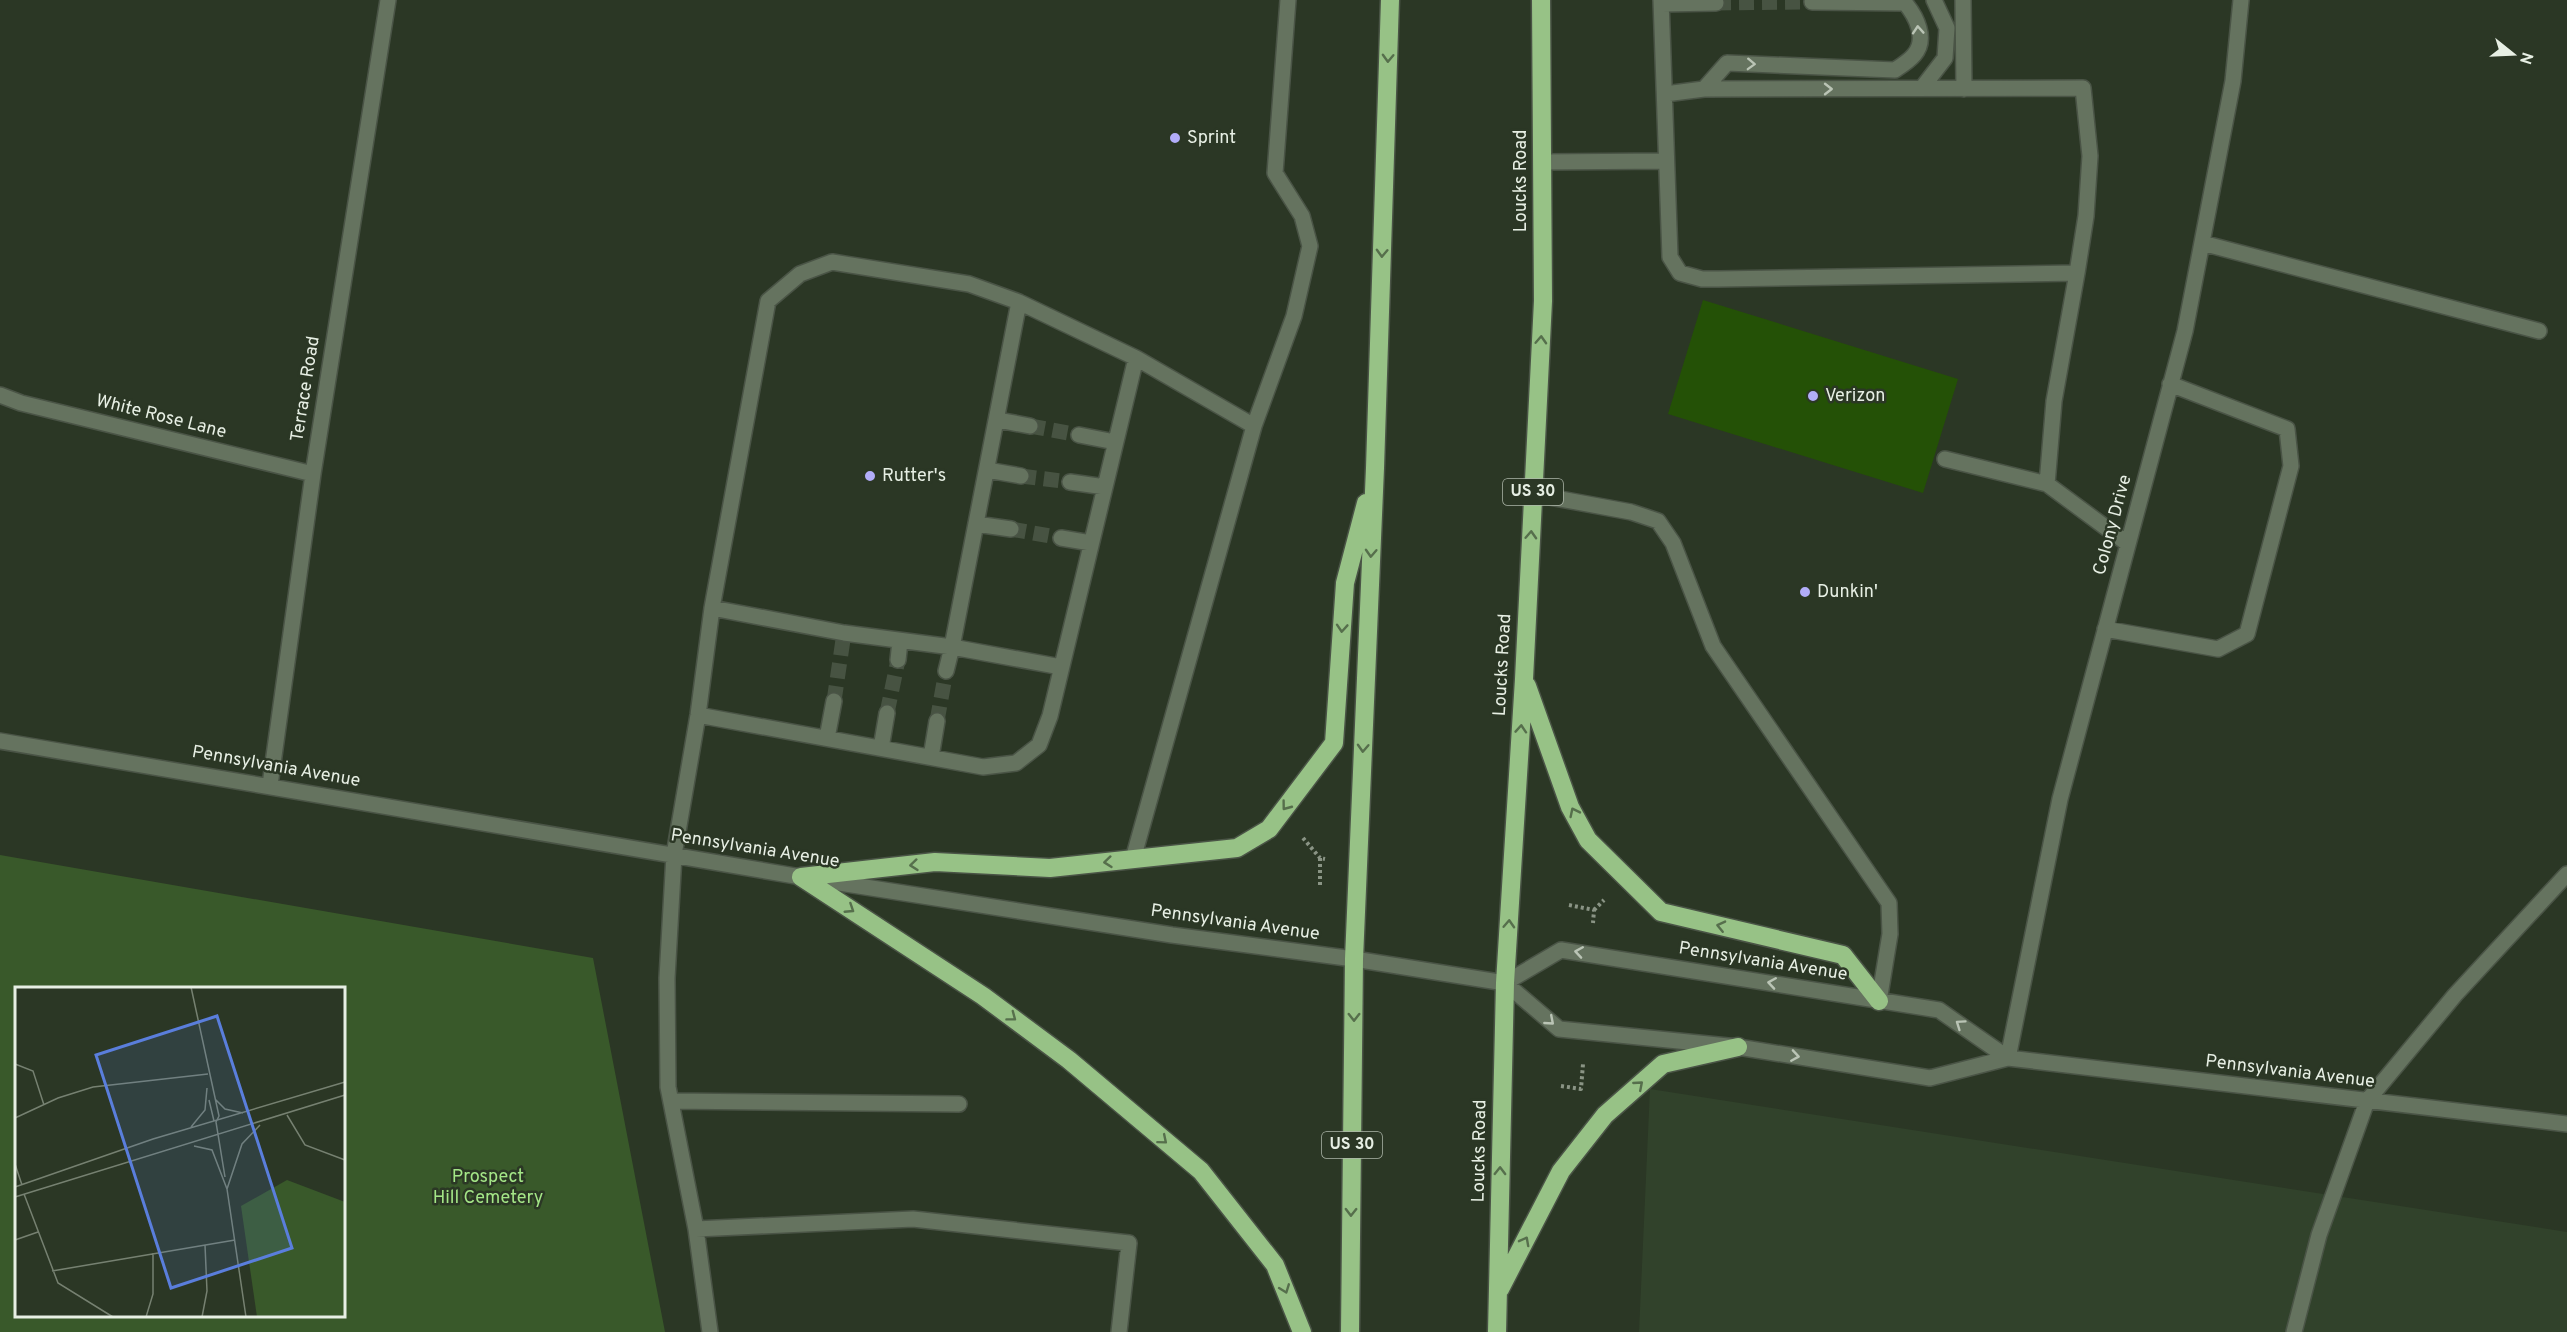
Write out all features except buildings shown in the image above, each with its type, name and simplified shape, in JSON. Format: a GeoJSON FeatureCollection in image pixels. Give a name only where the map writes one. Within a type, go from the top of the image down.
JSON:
{"type":"FeatureCollection","features":[{"type":"Feature","properties":{"kind":"highway","name":"US 30"},"geometry":{"type":"LineString","coordinates":[[1350,1332],[1354,959],[1375,468],[1390,0]]}},
{"type":"Feature","properties":{"kind":"highway","name":"Loucks Road"},"geometry":{"type":"LineString","coordinates":[[1497,1332],[1505,982],[1524,679],[1543,301],[1541,0]]}},
{"type":"Feature","properties":{"kind":"highway"},"geometry":{"type":"LineString","coordinates":[[801,877],[935,862],[1050,868],[1237,848],[1269,829],[1334,743],[1345,583],[1375,468]]}},
{"type":"Feature","properties":{"kind":"highway"},"geometry":{"type":"LineString","coordinates":[[1524,679],[1570,807],[1588,840],[1661,912],[1843,955],[1879,1001]]}},
{"type":"Feature","properties":{"kind":"highway"},"geometry":{"type":"LineString","coordinates":[[801,877],[983,996],[1069,1060],[1201,1172],[1275,1265],[1302,1332]]}},
{"type":"Feature","properties":{"kind":"highway"},"geometry":{"type":"LineString","coordinates":[[1498,1293],[1561,1171],[1605,1115],[1663,1064],[1738,1047]]}},
{"type":"Feature","properties":{"kind":"street","name":"Terrace Road"},"geometry":{"type":"LineString","coordinates":[[270,785],[313,474],[388,0]]}},
{"type":"Feature","properties":{"kind":"street"},"geometry":{"type":"LineString","coordinates":[[1132,859],[1254,426],[1294,316],[1310,246],[1302,216],[1275,173],[1287,0]]}},
{"type":"Feature","properties":{"kind":"street"},"geometry":{"type":"LineString","coordinates":[[1922,88],[1945,58],[1947,28],[1934,0]]}},
{"type":"Feature","properties":{"kind":"street"},"geometry":{"type":"LineString","coordinates":[[1963,0],[1964,89]]}},
{"type":"Feature","properties":{"kind":"street","name":"Colony Drive"},"geometry":{"type":"LineString","coordinates":[[2008,1058],[2060,800],[2185,331],[2233,81],[2241,0]]}},
{"type":"Feature","properties":{"kind":"street"},"geometry":{"type":"LineString","coordinates":[[1716,3],[1662,2],[1670,257],[1680,273],[1702,279],[1718,279],[2077,273]]}},
{"type":"Feature","properties":{"kind":"street"},"geometry":{"type":"LineString","coordinates":[[1704,89],[1727,63],[1895,70],[1915,54],[1920,36],[1916,16],[1905,3],[1812,2]]}},
{"type":"Feature","properties":{"kind":"street"},"geometry":{"type":"LineString","coordinates":[[1665,94],[1704,89],[2083,88],[2090,156],[2086,216],[2054,401],[2047,484]]}},
{"type":"Feature","properties":{"kind":"street"},"geometry":{"type":"LineString","coordinates":[[1542,162],[1666,161]]}},
{"type":"Feature","properties":{"kind":"street"},"geometry":{"type":"LineString","coordinates":[[2202,243],[2539,331]]}},
{"type":"Feature","properties":{"kind":"street"},"geometry":{"type":"LineString","coordinates":[[710,1332],[696,1230],[668,1087],[667,978],[674,855],[698,715],[712,608],[768,301],[800,274],[832,262],[969,284],[1019,302],[1136,358],[1254,426]]}},
{"type":"Feature","properties":{"kind":"street"},"geometry":{"type":"LineString","coordinates":[[946,671],[998,420],[1019,302]]}},
{"type":"Feature","properties":{"kind":"street"},"geometry":{"type":"LineString","coordinates":[[698,715],[983,767],[1016,762],[1040,745],[1050,716],[1136,358]]}},
{"type":"Feature","properties":{"kind":"street"},"geometry":{"type":"LineString","coordinates":[[2105,629],[2218,649],[2247,634],[2291,466],[2287,429],[2170,384]]}},
{"type":"Feature","properties":{"kind":"street","name":"White Rose Lane"},"geometry":{"type":"LineString","coordinates":[[0,395],[21,403],[313,474]]}},
{"type":"Feature","properties":{"kind":"street"},"geometry":{"type":"LineString","coordinates":[[998,420],[1030,426]]}},
{"type":"Feature","properties":{"kind":"street"},"geometry":{"type":"LineString","coordinates":[[1079,435],[1115,442]]}},
{"type":"Feature","properties":{"kind":"street"},"geometry":{"type":"LineString","coordinates":[[1945,459],[2047,484],[2128,544]]}},
{"type":"Feature","properties":{"kind":"street"},"geometry":{"type":"LineString","coordinates":[[987,470],[1021,476]]}},
{"type":"Feature","properties":{"kind":"street"},"geometry":{"type":"LineString","coordinates":[[1070,482],[1104,487]]}},
{"type":"Feature","properties":{"kind":"street"},"geometry":{"type":"LineString","coordinates":[[1533,494],[1631,512],[1658,521],[1673,543],[1713,646],[1889,903],[1890,934],[1879,1001]]}},
{"type":"Feature","properties":{"kind":"street"},"geometry":{"type":"LineString","coordinates":[[976,524],[1011,529]]}},
{"type":"Feature","properties":{"kind":"street"},"geometry":{"type":"LineString","coordinates":[[1061,538],[1091,543]]}},
{"type":"Feature","properties":{"kind":"street"},"geometry":{"type":"LineString","coordinates":[[712,608],[800,626],[900,641],[952,646],[1061,667]]}},
{"type":"Feature","properties":{"kind":"street"},"geometry":{"type":"LineString","coordinates":[[898,660],[900,641]]}},
{"type":"Feature","properties":{"kind":"street"},"geometry":{"type":"LineString","coordinates":[[826,738],[834,701]]}},
{"type":"Feature","properties":{"kind":"street"},"geometry":{"type":"LineString","coordinates":[[881,748],[887,713]]}},
{"type":"Feature","properties":{"kind":"street"},"geometry":{"type":"LineString","coordinates":[[931,757],[937,721]]}},
{"type":"Feature","properties":{"kind":"street","name":"Pennsylvania Avenue"},"geometry":{"type":"LineString","coordinates":[[0,741],[270,785],[801,877],[1172,935],[1505,982],[1559,1029],[1738,1047],[1930,1078],[2008,1058],[2567,1124]]}},
{"type":"Feature","properties":{"kind":"street"},"geometry":{"type":"LineString","coordinates":[[2294,1332],[2319,1235],[2367,1101],[2455,995],[2567,874]]}},
{"type":"Feature","properties":{"kind":"street","name":"Pennsylvania Avenue"},"geometry":{"type":"LineString","coordinates":[[1505,982],[1561,950],[1939,1010],[2008,1058]]}},
{"type":"Feature","properties":{"kind":"street"},"geometry":{"type":"LineString","coordinates":[[671,1101],[959,1104]]}},
{"type":"Feature","properties":{"kind":"street"},"geometry":{"type":"LineString","coordinates":[[696,1230],[913,1219],[1129,1243],[1119,1332]]}},
{"type":"Feature","properties":{"kind":"path"},"geometry":{"type":"LineString","coordinates":[[1300,835],[1320,858]]}},
{"type":"Feature","properties":{"kind":"path"},"geometry":{"type":"LineString","coordinates":[[1592,932],[1594,910],[1606,898]]}},
{"type":"Feature","properties":{"kind":"path"},"geometry":{"type":"LineString","coordinates":[[1569,905],[1594,910]]}},
{"type":"Feature","properties":{"kind":"path"},"geometry":{"type":"LineString","coordinates":[[1561,1086],[1581,1089],[1583,1064]]}},
{"type":"Feature","properties":{"kind":"shaded area"},"geometry":{"type":"Polygon","coordinates":[[[1650,1089],[2567,1232],[2567,1332],[1639,1332],[1650,1089]]]}},
{"type":"Feature","properties":{"kind":"green space","name":"Prospect Hill Cemetery"},"geometry":{"type":"Polygon","coordinates":[[[0,855],[593,958],[665,1332],[0,1332],[0,855]]]}},
{"type":"Feature","properties":{"kind":"tunnel"},"geometry":{"type":"LineString","coordinates":[[1716,3],[1812,2]]}},
{"type":"Feature","properties":{"kind":"tunnel"},"geometry":{"type":"LineString","coordinates":[[1030,426],[1079,435]]}},
{"type":"Feature","properties":{"kind":"tunnel"},"geometry":{"type":"LineString","coordinates":[[1021,476],[1070,482]]}},
{"type":"Feature","properties":{"kind":"tunnel"},"geometry":{"type":"LineString","coordinates":[[1011,529],[1061,538]]}},
{"type":"Feature","properties":{"kind":"tunnel"},"geometry":{"type":"LineString","coordinates":[[834,701],[844,633]]}},
{"type":"Feature","properties":{"kind":"tunnel"},"geometry":{"type":"LineString","coordinates":[[887,713],[898,660]]}},
{"type":"Feature","properties":{"kind":"tunnel"},"geometry":{"type":"LineString","coordinates":[[937,721],[946,671]]}},
{"type":"Feature","properties":{"kind":"place","name":"Sprint"},"geometry":{"type":"Point","coordinates":[1175,138]}},
{"type":"Feature","properties":{"kind":"place","name":"Verizon"},"geometry":{"type":"Point","coordinates":[1813,396]}},
{"type":"Feature","properties":{"kind":"place","name":"Rutter's"},"geometry":{"type":"Point","coordinates":[870,476]}},
{"type":"Feature","properties":{"kind":"place","name":"Dunkin'"},"geometry":{"type":"Point","coordinates":[1805,592]}}]}
